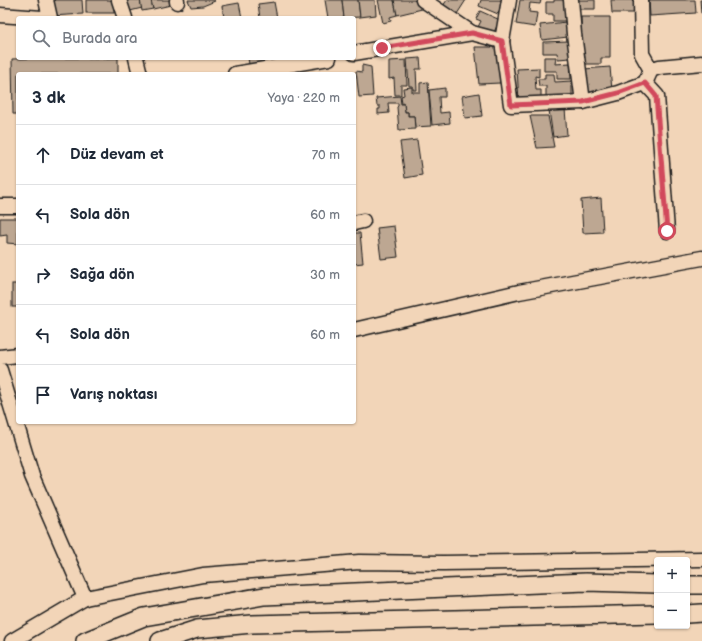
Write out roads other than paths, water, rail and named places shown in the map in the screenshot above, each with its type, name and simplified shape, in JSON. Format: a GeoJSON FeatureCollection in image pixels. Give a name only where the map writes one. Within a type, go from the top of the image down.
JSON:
{"type":"FeatureCollection","features":[{"type":"Feature","properties":{"kind":"main road"},"geometry":{"type":"LineString","coordinates":[[85,641],[144,617],[264,596],[586,582],[654,584]]}},
{"type":"Feature","properties":{"kind":"main road"},"geometry":{"type":"LineString","coordinates":[[690,585],[702,585]]}},
{"type":"Feature","properties":{"kind":"main road"},"geometry":{"type":"LineString","coordinates":[[690,614],[702,613]]}},
{"type":"Feature","properties":{"kind":"main road"},"geometry":{"type":"LineString","coordinates":[[160,641],[197,629],[252,624],[654,614]]}},
{"type":"Feature","properties":{"kind":"street"},"geometry":{"type":"LineString","coordinates":[[46,0],[50,16]]}},
{"type":"Feature","properties":{"kind":"street"},"geometry":{"type":"LineString","coordinates":[[119,0],[124,16]]}},
{"type":"Feature","properties":{"kind":"street"},"geometry":{"type":"LineString","coordinates":[[423,0],[472,33],[502,41]]}},
{"type":"Feature","properties":{"kind":"street"},"geometry":{"type":"LineString","coordinates":[[508,0],[502,41],[511,105],[583,102],[618,93],[648,76],[659,67],[702,63]]}},
{"type":"Feature","properties":{"kind":"street"},"geometry":{"type":"LineString","coordinates":[[571,0],[583,102]]}},
{"type":"Feature","properties":{"kind":"street"},"geometry":{"type":"LineString","coordinates":[[641,0],[642,54],[648,76],[656,96],[667,231]]}},
{"type":"Feature","properties":{"kind":"street"},"geometry":{"type":"LineString","coordinates":[[0,15],[16,16]]}},
{"type":"Feature","properties":{"kind":"street"},"geometry":{"type":"LineString","coordinates":[[356,53],[472,33]]}},
{"type":"Feature","properties":{"kind":"street"},"geometry":{"type":"LineString","coordinates":[[136,60],[140,72]]}},
{"type":"Feature","properties":{"kind":"street"},"geometry":{"type":"LineString","coordinates":[[247,72],[317,60]]}},
{"type":"Feature","properties":{"kind":"street"},"geometry":{"type":"LineString","coordinates":[[0,206],[16,206]]}},
{"type":"Feature","properties":{"kind":"street"},"geometry":{"type":"LineString","coordinates":[[356,330],[519,292],[702,258]]}},
{"type":"Feature","properties":{"kind":"street"},"geometry":{"type":"LineString","coordinates":[[0,356],[16,355]]}},
{"type":"Feature","properties":{"kind":"street"},"geometry":{"type":"LineString","coordinates":[[0,370],[16,423]]}},
{"type":"Feature","properties":{"kind":"street"},"geometry":{"type":"LineString","coordinates":[[16,424],[32,476],[85,598]]}},
{"type":"Feature","properties":{"kind":"street"},"geometry":{"type":"LineString","coordinates":[[12,641],[85,598],[203,575],[359,562],[443,563],[702,559]]}}]}
